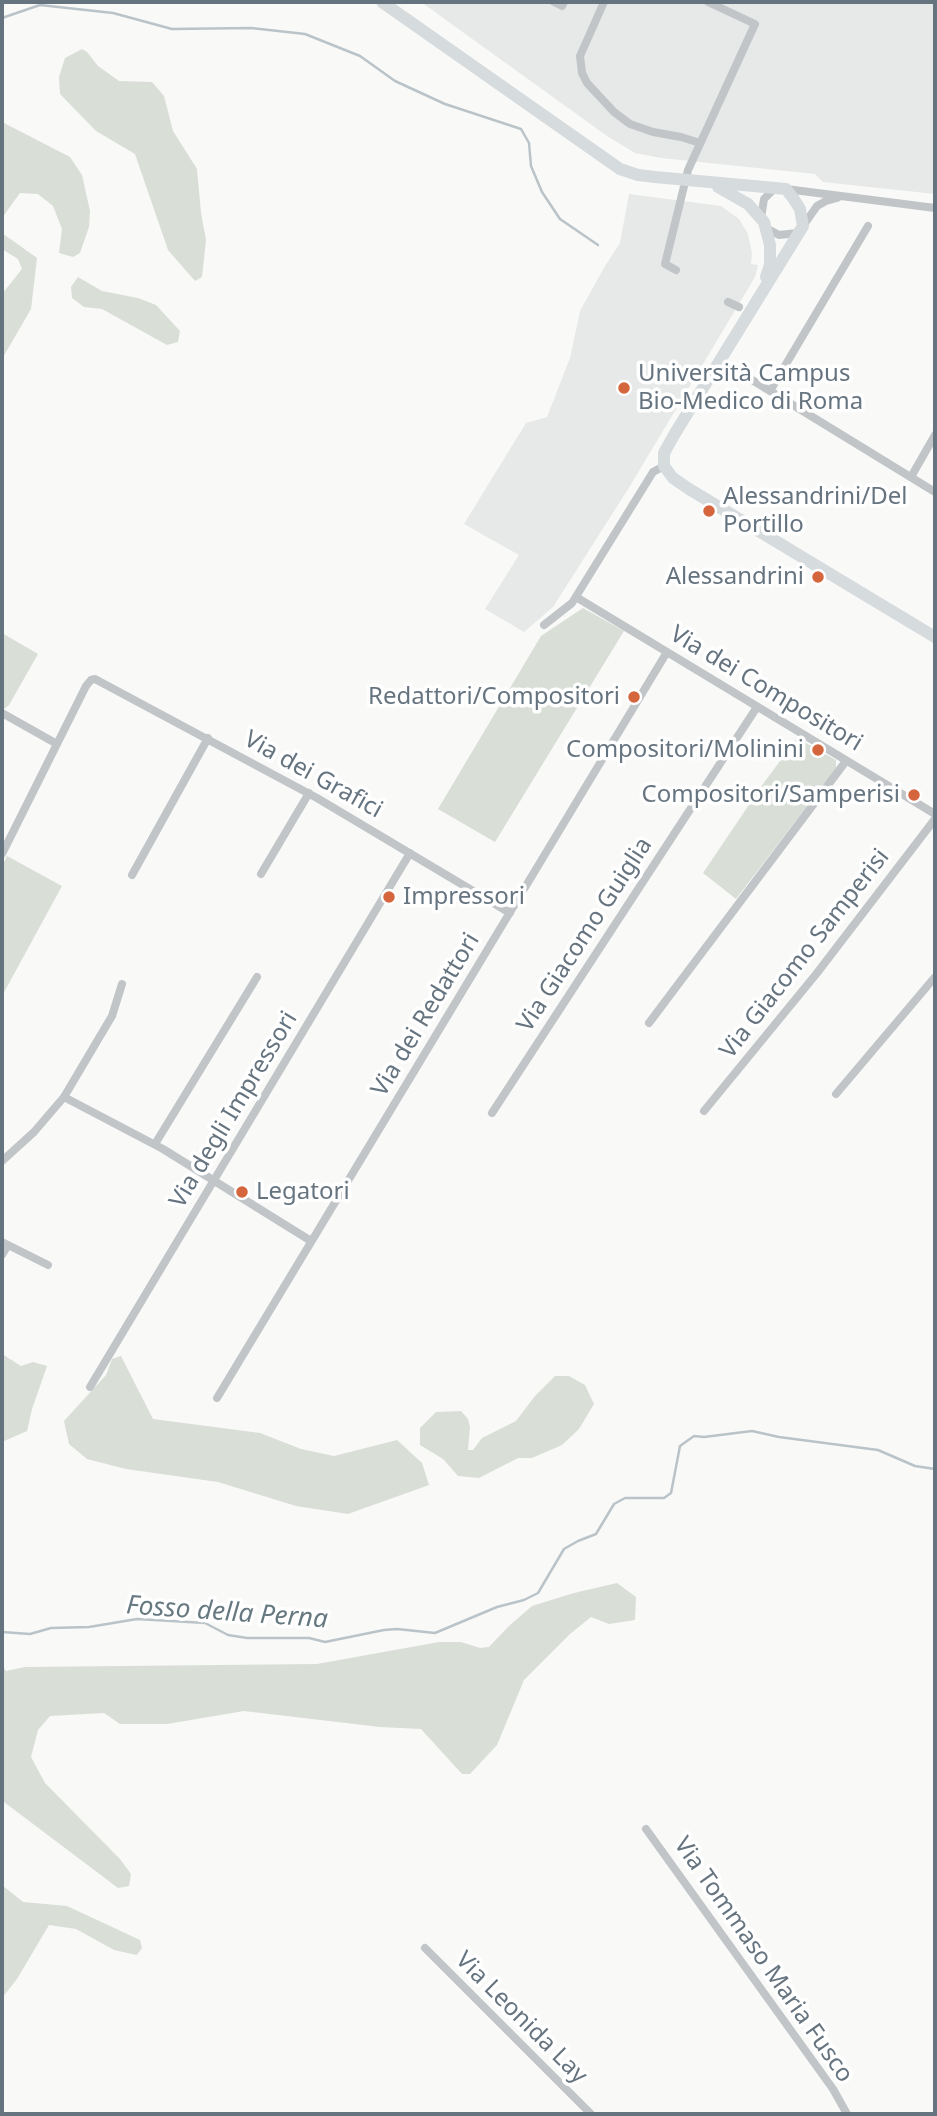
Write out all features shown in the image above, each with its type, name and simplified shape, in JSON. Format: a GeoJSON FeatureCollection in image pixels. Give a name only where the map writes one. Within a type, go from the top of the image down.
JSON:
{"type":"FeatureCollection","features":[{"type":"Feature","properties":{"kind":"street"},"geometry":{"type":"LineString","coordinates":[[382,2],[610,163],[638,175],[935,208]]}},
{"type":"Feature","properties":{"kind":"street"},"geometry":{"type":"LineString","coordinates":[[554,2],[562,6],[564,2]]}},
{"type":"Feature","properties":{"kind":"street"},"geometry":{"type":"LineString","coordinates":[[604,2],[580,56],[582,73],[587,83],[614,112],[630,124],[700,143]]}},
{"type":"Feature","properties":{"kind":"street"},"geometry":{"type":"LineString","coordinates":[[676,270],[666,264],[688,170],[755,24],[708,2]]}},
{"type":"Feature","properties":{"kind":"street"},"geometry":{"type":"LineString","coordinates":[[708,182],[744,201],[779,235],[800,230]]}},
{"type":"Feature","properties":{"kind":"street"},"geometry":{"type":"LineString","coordinates":[[761,292],[770,265],[770,245],[764,223],[766,197],[780,189]]}},
{"type":"Feature","properties":{"kind":"street"},"geometry":{"type":"LineString","coordinates":[[780,189],[799,206],[800,230]]}},
{"type":"Feature","properties":{"kind":"street"},"geometry":{"type":"LineString","coordinates":[[846,197],[820,204],[800,230],[664,453],[664,466],[673,478],[689,489],[935,637]]}},
{"type":"Feature","properties":{"kind":"street"},"geometry":{"type":"LineString","coordinates":[[770,391],[868,226]]}},
{"type":"Feature","properties":{"kind":"street"},"geometry":{"type":"LineString","coordinates":[[728,302],[739,307]]}},
{"type":"Feature","properties":{"kind":"street"},"geometry":{"type":"LineString","coordinates":[[744,375],[935,492]]}},
{"type":"Feature","properties":{"kind":"street"},"geometry":{"type":"LineString","coordinates":[[911,477],[935,435]]}},
{"type":"Feature","properties":{"kind":"street"},"geometry":{"type":"LineString","coordinates":[[544,625],[564,611],[576,597],[653,472],[664,466]]}},
{"type":"Feature","properties":{"kind":"street","name":"Via dei Compositori"},"geometry":{"type":"LineString","coordinates":[[576,597],[935,814]]}},
{"type":"Feature","properties":{"kind":"street","name":"Via dei Redattori"},"geometry":{"type":"LineString","coordinates":[[217,1398],[667,652]]}},
{"type":"Feature","properties":{"kind":"street","name":"Via dei Grafici"},"geometry":{"type":"LineString","coordinates":[[57,744],[86,686],[93,679],[100,681],[309,793],[510,913]]}},
{"type":"Feature","properties":{"kind":"street","name":"Via Giacomo Guiglia"},"geometry":{"type":"LineString","coordinates":[[492,1113],[757,707]]}},
{"type":"Feature","properties":{"kind":"street"},"geometry":{"type":"LineString","coordinates":[[2,713],[57,744],[2,854]]}},
{"type":"Feature","properties":{"kind":"street"},"geometry":{"type":"LineString","coordinates":[[132,875],[208,738]]}},
{"type":"Feature","properties":{"kind":"street"},"geometry":{"type":"LineString","coordinates":[[649,1023],[846,761]]}},
{"type":"Feature","properties":{"kind":"street"},"geometry":{"type":"LineString","coordinates":[[261,874],[309,793]]}},
{"type":"Feature","properties":{"kind":"street","name":"Via Giacomo Samperisi"},"geometry":{"type":"LineString","coordinates":[[704,1111],[817,973],[935,819]]}},
{"type":"Feature","properties":{"kind":"street","name":"Via degli Impressori"},"geometry":{"type":"LineString","coordinates":[[90,1387],[410,853]]}},
{"type":"Feature","properties":{"kind":"street"},"geometry":{"type":"LineString","coordinates":[[836,1094],[935,976]]}},
{"type":"Feature","properties":{"kind":"street"},"geometry":{"type":"LineString","coordinates":[[155,1144],[257,977]]}},
{"type":"Feature","properties":{"kind":"street"},"geometry":{"type":"LineString","coordinates":[[2,1161],[34,1132],[64,1097],[110,1021],[122,984]]}},
{"type":"Feature","properties":{"kind":"street"},"geometry":{"type":"LineString","coordinates":[[64,1097],[155,1144],[311,1241]]}},
{"type":"Feature","properties":{"kind":"street"},"geometry":{"type":"LineString","coordinates":[[2,1255],[5,1243],[48,1265]]}},
{"type":"Feature","properties":{"kind":"street","name":"Via Tommaso Maria Fusco"},"geometry":{"type":"LineString","coordinates":[[646,1829],[833,2089],[847,2114]]}},
{"type":"Feature","properties":{"kind":"street","name":"Via Leonida Lay"},"geometry":{"type":"LineString","coordinates":[[425,1948],[590,2114]]}},
{"type":"Feature","properties":{"kind":"shaded area"},"geometry":{"type":"Polygon","coordinates":[[[421,2],[935,2],[935,194],[823,182],[815,174],[635,153],[607,136],[421,2]]]}},
{"type":"Feature","properties":{"kind":"shaded area"},"geometry":{"type":"Polygon","coordinates":[[[82,49],[98,66],[119,81],[152,82],[164,96],[173,131],[197,169],[206,240],[202,277],[195,281],[168,250],[135,154],[96,131],[60,94],[59,77],[65,58],[82,49]]]}},
{"type":"Feature","properties":{"kind":"shaded area"},"geometry":{"type":"Polygon","coordinates":[[[2,122],[70,157],[82,175],[90,211],[89,227],[80,253],[73,257],[59,253],[62,229],[53,206],[38,194],[20,193],[2,218],[2,122]]]}},
{"type":"Feature","properties":{"kind":"shaded area","name":"Università Campus Bio-Medico di Roma"},"geometry":{"type":"Polygon","coordinates":[[[629,194],[721,206],[739,219],[748,234],[751,264],[758,265],[755,277],[630,486],[553,607],[524,632],[485,609],[519,555],[464,524],[526,423],[547,417],[570,358],[580,311],[620,243],[629,194]]]}},
{"type":"Feature","properties":{"kind":"shaded area"},"geometry":{"type":"Polygon","coordinates":[[[2,233],[37,258],[31,309],[2,359],[2,294],[22,269],[18,259],[2,249],[2,233]]]}},
{"type":"Feature","properties":{"kind":"shaded area"},"geometry":{"type":"Polygon","coordinates":[[[78,277],[102,291],[138,298],[156,305],[180,331],[178,342],[167,345],[102,309],[84,307],[72,298],[71,287],[78,277]]]}},
{"type":"Feature","properties":{"kind":"shaded area"},"geometry":{"type":"Polygon","coordinates":[[[583,608],[624,631],[495,842],[438,809],[541,636],[583,608]]]}},
{"type":"Feature","properties":{"kind":"shaded area"},"geometry":{"type":"Polygon","coordinates":[[[2,633],[38,654],[9,705],[4,709],[2,708],[2,633]]]}},
{"type":"Feature","properties":{"kind":"shaded area"},"geometry":{"type":"Polygon","coordinates":[[[797,738],[836,760],[836,768],[736,899],[703,873],[797,738]]]}},
{"type":"Feature","properties":{"kind":"shaded area"},"geometry":{"type":"Polygon","coordinates":[[[7,856],[62,886],[2,996],[2,866],[7,856]]]}},
{"type":"Feature","properties":{"kind":"shaded area"},"geometry":{"type":"Polygon","coordinates":[[[2,1354],[21,1366],[33,1362],[47,1366],[27,1431],[2,1442],[2,1354]]]}},
{"type":"Feature","properties":{"kind":"shaded area"},"geometry":{"type":"Polygon","coordinates":[[[121,1356],[153,1419],[260,1433],[301,1449],[334,1456],[397,1440],[422,1463],[429,1485],[348,1514],[296,1506],[218,1482],[126,1469],[87,1459],[69,1444],[64,1421],[106,1375],[112,1359],[121,1356]]]}},
{"type":"Feature","properties":{"kind":"shaded area"},"geometry":{"type":"Polygon","coordinates":[[[555,1376],[569,1376],[585,1385],[594,1404],[579,1429],[562,1445],[532,1458],[518,1458],[479,1478],[458,1476],[443,1459],[420,1445],[420,1428],[436,1412],[461,1411],[468,1419],[470,1427],[468,1450],[473,1450],[482,1438],[516,1421],[555,1376]]]}},
{"type":"Feature","properties":{"kind":"shaded area"},"geometry":{"type":"Polygon","coordinates":[[[617,1583],[636,1597],[635,1620],[609,1624],[591,1617],[570,1634],[524,1680],[497,1745],[470,1774],[462,1774],[421,1729],[380,1727],[244,1711],[167,1724],[120,1724],[104,1713],[50,1716],[38,1730],[31,1757],[45,1783],[120,1859],[131,1874],[129,1886],[118,1888],[2,1798],[2,1665],[6,1671],[25,1667],[317,1664],[439,1642],[461,1642],[480,1648],[489,1647],[532,1606],[617,1583]]]}},
{"type":"Feature","properties":{"kind":"shaded area"},"geometry":{"type":"Polygon","coordinates":[[[2,1885],[23,1902],[67,1906],[140,1940],[142,1948],[137,1955],[114,1950],[76,1929],[49,1925],[17,1979],[2,1998],[2,1885]]]}},
{"type":"Feature","properties":{"kind":"waterway"},"geometry":{"type":"LineString","coordinates":[[2,18],[40,5],[113,13],[172,29],[251,28],[305,34],[360,56],[395,81],[445,104],[521,129],[529,143],[531,166],[542,192],[560,219],[598,245]]}},
{"type":"Feature","properties":{"kind":"waterway","name":"Fosso della Perna"},"geometry":{"type":"LineString","coordinates":[[2,1632],[30,1634],[51,1628],[89,1627],[137,1619],[205,1623],[228,1635],[247,1638],[309,1638],[325,1642],[384,1630],[435,1633],[538,1593],[564,1549],[596,1534],[614,1504],[625,1498],[664,1498],[671,1493],[680,1446],[694,1436],[752,1431],[878,1450],[915,1466],[935,1469]]}},
{"type":"Feature","properties":{"kind":"place","name":"Università Campus Bio-Medico di Roma"},"geometry":{"type":"Point","coordinates":[624,388]}},
{"type":"Feature","properties":{"kind":"place","name":"Alessandrini/Del Portillo"},"geometry":{"type":"Point","coordinates":[709,511]}},
{"type":"Feature","properties":{"kind":"place","name":"Alessandrini"},"geometry":{"type":"Point","coordinates":[818,577]}},
{"type":"Feature","properties":{"kind":"place","name":"Redattori/Compositori"},"geometry":{"type":"Point","coordinates":[634,697]}},
{"type":"Feature","properties":{"kind":"place","name":"Compositori/Molinini"},"geometry":{"type":"Point","coordinates":[818,750]}},
{"type":"Feature","properties":{"kind":"place","name":"Compositori/Samperisi"},"geometry":{"type":"Point","coordinates":[914,795]}},
{"type":"Feature","properties":{"kind":"place","name":"Impressori"},"geometry":{"type":"Point","coordinates":[389,897]}},
{"type":"Feature","properties":{"kind":"place","name":"Legatori"},"geometry":{"type":"Point","coordinates":[242,1192]}}]}
